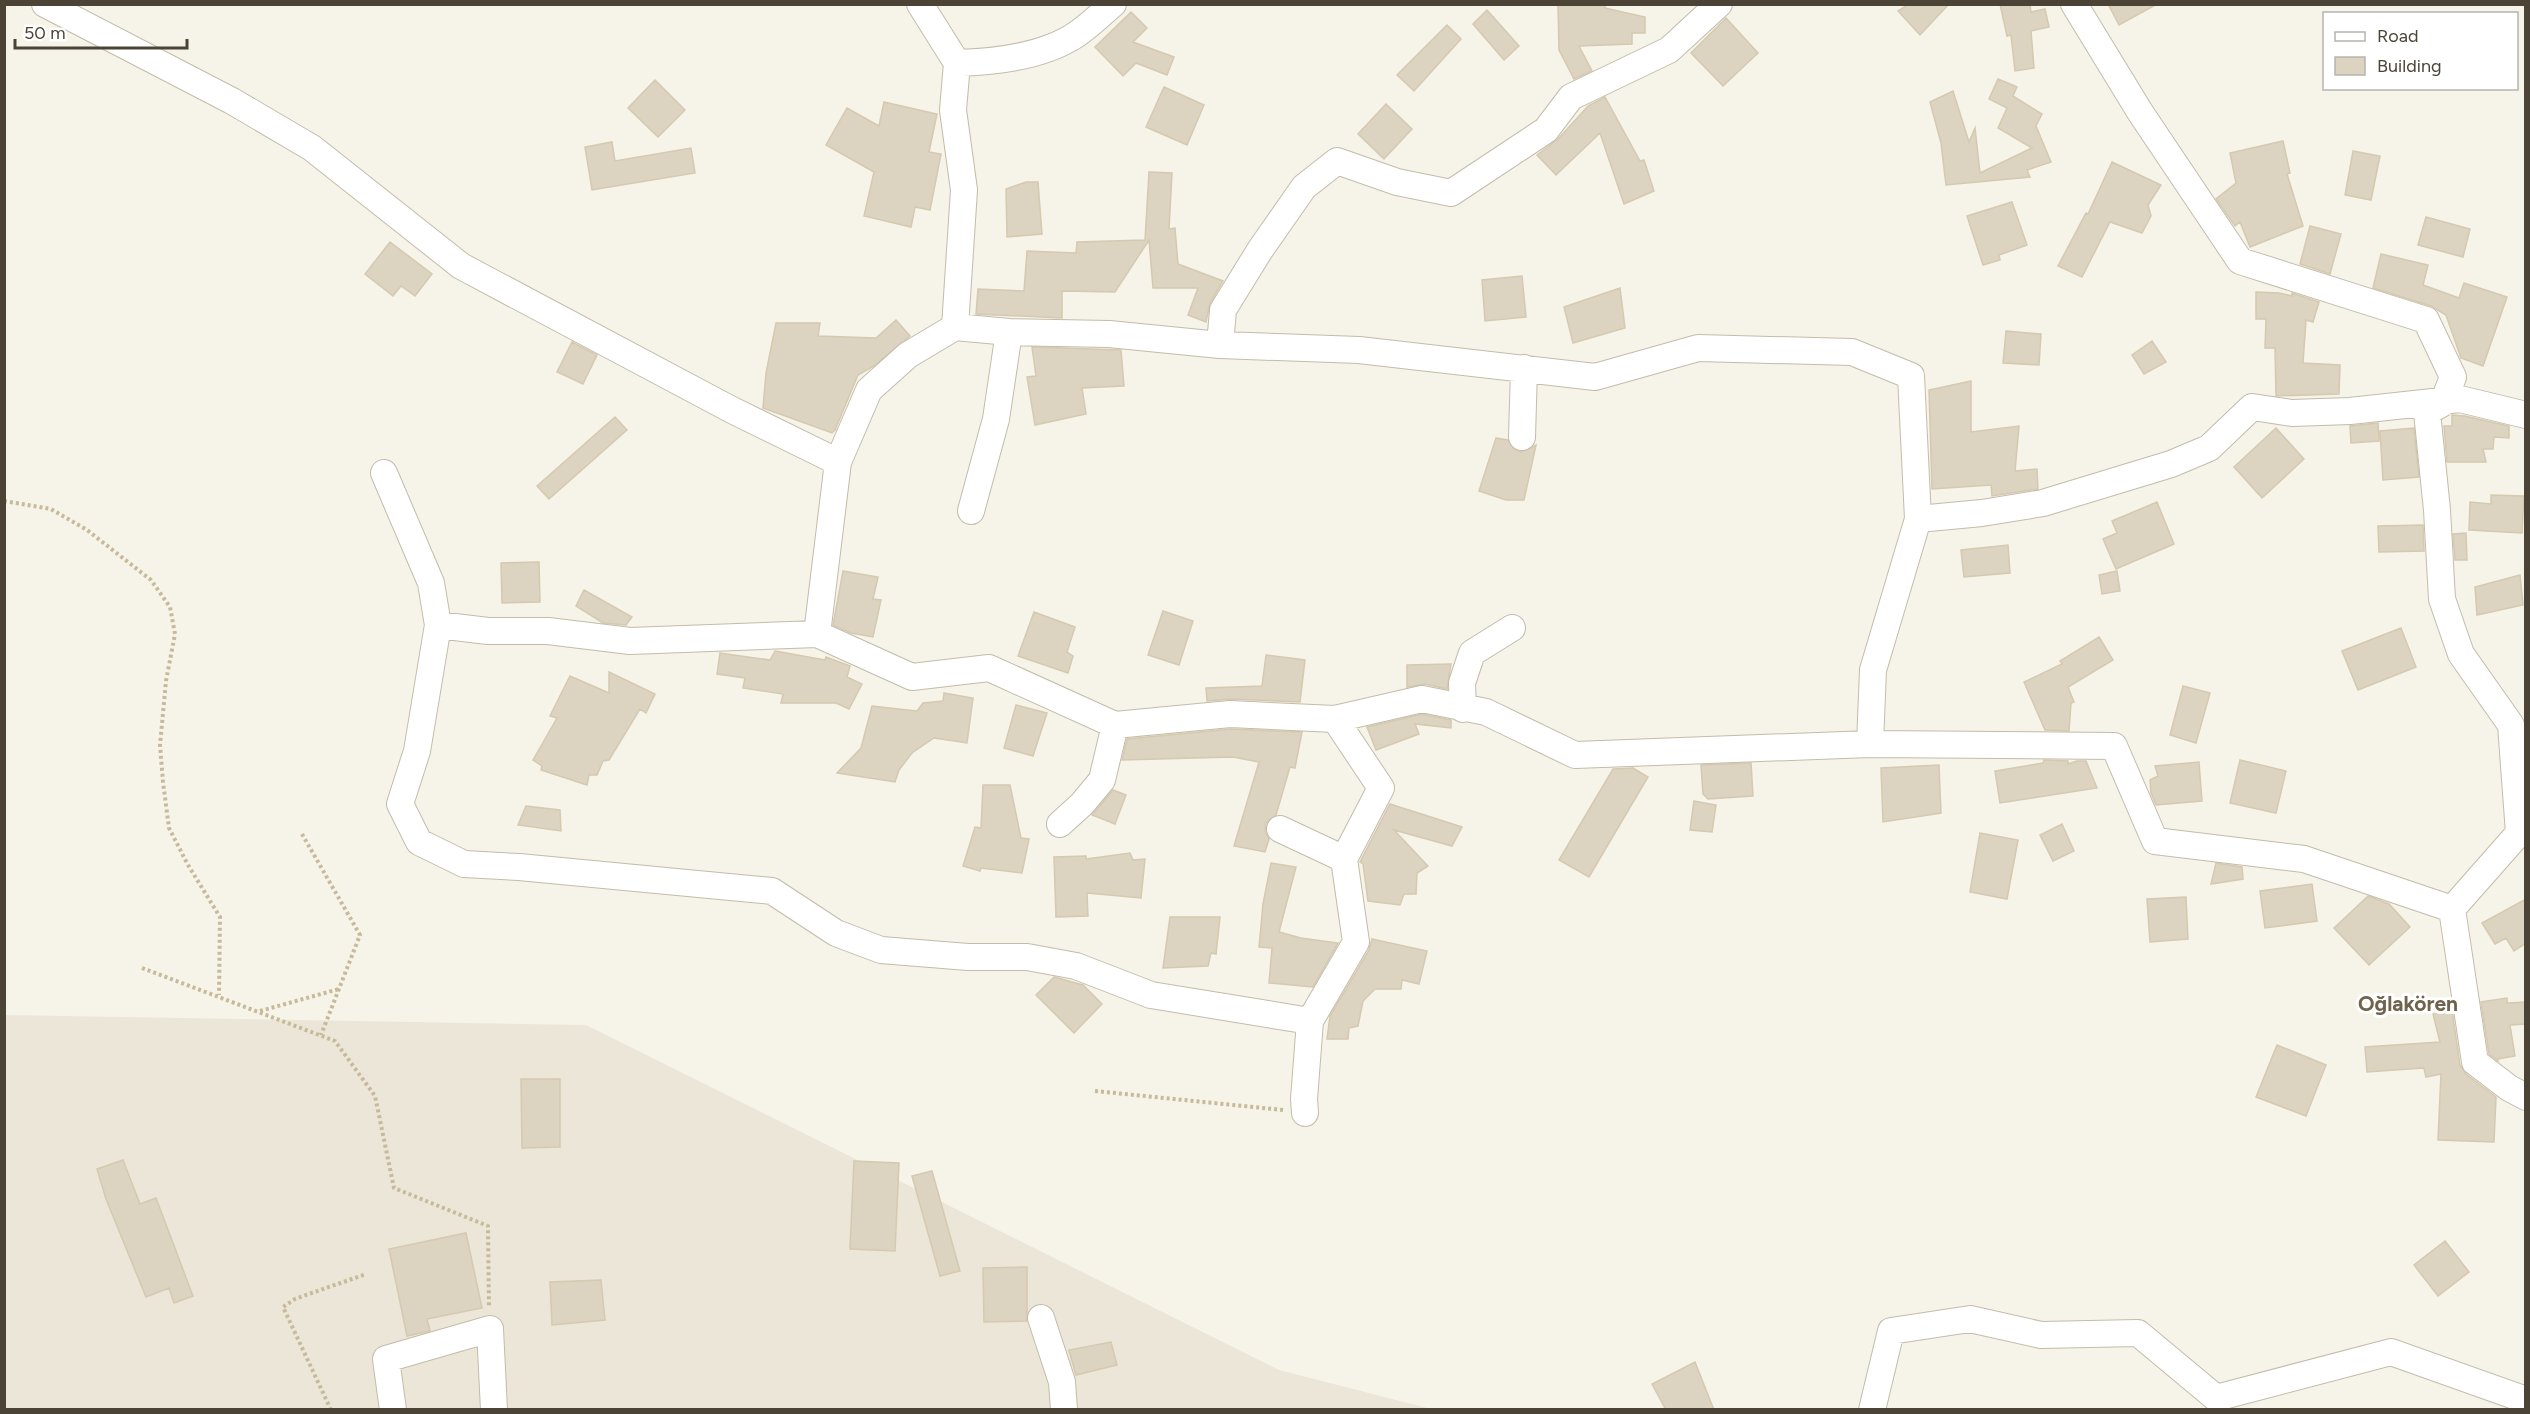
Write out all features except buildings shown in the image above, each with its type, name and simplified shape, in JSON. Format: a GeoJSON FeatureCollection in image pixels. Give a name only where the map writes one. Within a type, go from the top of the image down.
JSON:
{"type":"FeatureCollection","features":[{"type":"Feature","properties":{"kind":"street"},"geometry":{"type":"LineString","coordinates":[[45,4],[232,101],[312,148],[460,266],[732,410],[838,462]]}},
{"type":"Feature","properties":{"kind":"street"},"geometry":{"type":"LineString","coordinates":[[920,4],[957,63],[953,110],[964,190],[955,327]]}},
{"type":"Feature","properties":{"kind":"street"},"geometry":{"type":"LineString","coordinates":[[957,63],[992,62],[1035,52],[1075,35],[1113,4]]}},
{"type":"Feature","properties":{"kind":"street"},"geometry":{"type":"LineString","coordinates":[[1220,345],[1223,310],[1260,250],[1304,187],[1337,161],[1397,182],[1451,193],[1546,130],[1571,97],[1669,50],[1719,4]]}},
{"type":"Feature","properties":{"kind":"street"},"geometry":{"type":"LineString","coordinates":[[2074,4],[2140,112],[2240,261],[2426,320],[2453,377],[2443,403],[2427,412],[2437,510],[2442,599],[2461,654],[2511,725],[2522,835],[2452,909]]}},
{"type":"Feature","properties":{"kind":"street"},"geometry":{"type":"LineString","coordinates":[[817,634],[838,462],[869,390],[908,356],[955,327],[1009,332],[1109,334],[1220,345],[1359,350],[1595,376],[1698,348],[1851,352],[1911,376],[1918,519],[1873,670],[1870,744]]}},
{"type":"Feature","properties":{"kind":"street"},"geometry":{"type":"LineString","coordinates":[[970,511],[996,419],[1009,332]]}},
{"type":"Feature","properties":{"kind":"street"},"geometry":{"type":"LineString","coordinates":[[1522,436],[1524,368]]}},
{"type":"Feature","properties":{"kind":"street"},"geometry":{"type":"LineString","coordinates":[[1918,519],[1982,513],[2043,503],[2171,464],[2209,448],[2252,407],[2292,413],[2350,411],[2443,403],[2460,399],[2526,415]]}},
{"type":"Feature","properties":{"kind":"street"},"geometry":{"type":"LineString","coordinates":[[384,473],[431,584],[438,625],[417,751],[400,804],[419,842],[464,864],[519,867],[772,891],[836,933],[881,950],[968,957],[1028,957],[1076,966],[1151,995],[1310,1021]]}},
{"type":"Feature","properties":{"kind":"street"},"geometry":{"type":"LineString","coordinates":[[438,625],[489,631],[548,631],[630,641],[817,634],[912,677],[989,668],[1115,725],[1230,714],[1335,719],[1422,699],[1486,712],[1575,755],[1870,744],[2114,746],[2155,841],[2304,859],[2452,909]]}},
{"type":"Feature","properties":{"kind":"street"},"geometry":{"type":"LineString","coordinates":[[1463,709],[1462,683],[1472,653],[1512,628]]}},
{"type":"Feature","properties":{"kind":"street"},"geometry":{"type":"LineString","coordinates":[[1305,1113],[1310,1021],[1356,942],[1344,859],[1381,788],[1335,719]]}},
{"type":"Feature","properties":{"kind":"street"},"geometry":{"type":"LineString","coordinates":[[1059,824],[1082,804],[1102,780],[1115,725]]}},
{"type":"Feature","properties":{"kind":"street"},"geometry":{"type":"LineString","coordinates":[[1280,830],[1344,859]]}},
{"type":"Feature","properties":{"kind":"street"},"geometry":{"type":"LineString","coordinates":[[2452,909],[2475,1062],[2509,1088],[2526,1097]]}},
{"type":"Feature","properties":{"kind":"street"},"geometry":{"type":"LineString","coordinates":[[1041,1318],[1062,1382],[1064,1410]]}},
{"type":"Feature","properties":{"kind":"street"},"geometry":{"type":"LineString","coordinates":[[1872,1410],[1891,1331],[1970,1319],[2041,1335],[2138,1333],[2216,1398],[2391,1352],[2526,1400]]}},
{"type":"Feature","properties":{"kind":"street"},"geometry":{"type":"LineString","coordinates":[[393,1410],[386,1359],[490,1329],[494,1410]]}},
{"type":"Feature","properties":{"kind":"path"},"geometry":{"type":"LineString","coordinates":[[4,501],[51,509],[87,530],[150,580],[170,607],[175,634],[166,681],[160,745],[163,782],[169,828],[188,865],[220,917],[219,995]]}},
{"type":"Feature","properties":{"kind":"path"},"geometry":{"type":"LineString","coordinates":[[302,834],[360,935],[321,1035]]}},
{"type":"Feature","properties":{"kind":"path"},"geometry":{"type":"LineString","coordinates":[[142,968],[219,995],[334,1041],[375,1096],[394,1188],[488,1227],[490,1329]]}},
{"type":"Feature","properties":{"kind":"path"},"geometry":{"type":"LineString","coordinates":[[259,1011],[340,989]]}},
{"type":"Feature","properties":{"kind":"path"},"geometry":{"type":"LineString","coordinates":[[1095,1091],[1305,1113]]}},
{"type":"Feature","properties":{"kind":"path"},"geometry":{"type":"LineString","coordinates":[[331,1410],[283,1307],[296,1299],[366,1274]]}},
{"type":"Feature","properties":{"kind":"shaded area"},"geometry":{"type":"Polygon","coordinates":[[[5,1015],[586,1025],[1279,1370],[1431,1409],[5,1410],[5,1015]]]}},
{"type":"Feature","properties":{"kind":"district","name":"Oğlakören"},"geometry":{"type":"Point","coordinates":[2408,1004]}}]}
